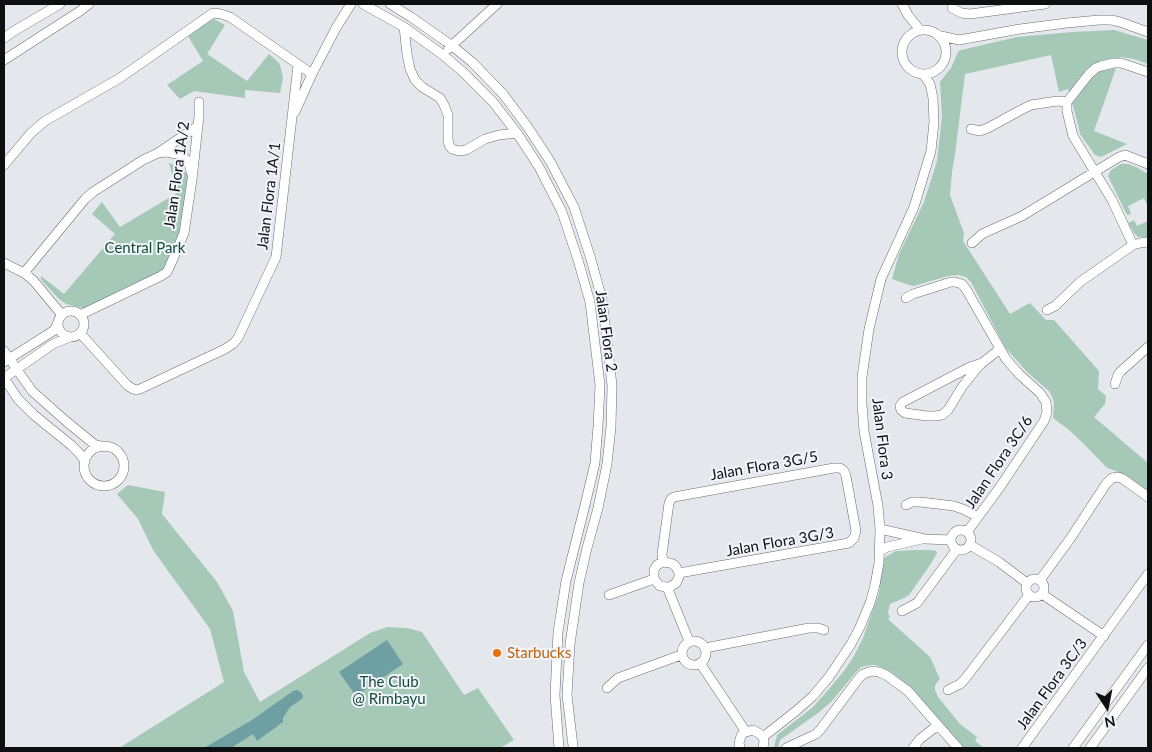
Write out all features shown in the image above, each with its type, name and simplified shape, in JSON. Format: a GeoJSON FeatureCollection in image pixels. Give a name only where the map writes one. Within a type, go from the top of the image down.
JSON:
{"type":"FeatureCollection","features":[{"type":"Feature","properties":{"kind":"street"},"geometry":{"type":"LineString","coordinates":[[4,38],[60,4]]}},
{"type":"Feature","properties":{"kind":"street"},"geometry":{"type":"LineString","coordinates":[[4,60],[89,4]]}},
{"type":"Feature","properties":{"kind":"street"},"geometry":{"type":"LineString","coordinates":[[291,122],[312,74],[351,4]]}},
{"type":"Feature","properties":{"kind":"street","name":"Jalan Flora 2"},"geometry":{"type":"LineString","coordinates":[[363,4],[404,27],[464,72],[493,102],[517,133],[539,167],[562,212],[590,302],[600,385],[598,426],[595,462],[566,581],[558,632],[555,695],[559,748]]}},
{"type":"Feature","properties":{"kind":"street","name":"Jalan Flora 2"},"geometry":{"type":"LineString","coordinates":[[390,4],[411,17],[472,62],[503,94],[527,126],[550,161],[574,207],[602,299],[612,385],[611,426],[607,464],[579,583],[570,644],[567,696],[575,747]]}},
{"type":"Feature","properties":{"kind":"street"},"geometry":{"type":"LineString","coordinates":[[443,55],[450,45],[497,4]]}},
{"type":"Feature","properties":{"kind":"street","name":"Jalan Flora 3"},"geometry":{"type":"LineString","coordinates":[[902,4],[908,16],[920,30]]}},
{"type":"Feature","properties":{"kind":"street"},"geometry":{"type":"LineString","coordinates":[[952,8],[961,13],[970,14],[1045,4]]}},
{"type":"Feature","properties":{"kind":"street"},"geometry":{"type":"LineString","coordinates":[[4,166],[31,133],[45,121],[120,78],[213,13],[230,17],[312,74]]}},
{"type":"Feature","properties":{"kind":"street","name":"Jalan Flora 3"},"geometry":{"type":"LineString","coordinates":[[763,737],[785,721],[813,696],[829,677],[860,627],[875,585],[880,550],[880,529],[878,506],[864,431],[862,377],[869,329],[881,278],[914,207],[931,151],[934,122],[933,98],[930,84],[923,74],[910,69],[903,57],[902,50],[908,37],[908,16]]}},
{"type":"Feature","properties":{"kind":"street"},"geometry":{"type":"LineString","coordinates":[[908,37],[920,30],[928,30],[941,36],[959,40],[1066,23],[1099,20],[1120,22],[1148,32]]}},
{"type":"Feature","properties":{"kind":"street"},"geometry":{"type":"LineString","coordinates":[[404,27],[410,68],[415,80],[422,87],[440,98],[444,105],[448,115],[449,146],[452,150],[466,150],[499,135],[517,133]]}},
{"type":"Feature","properties":{"kind":"street"},"geometry":{"type":"LineString","coordinates":[[930,84],[946,58],[947,50],[941,36]]}},
{"type":"Feature","properties":{"kind":"street"},"geometry":{"type":"LineString","coordinates":[[947,50],[959,40]]}},
{"type":"Feature","properties":{"kind":"street"},"geometry":{"type":"LineString","coordinates":[[1133,245],[1115,204],[1073,136],[1067,111],[1067,102],[1089,74],[1101,66],[1121,63],[1148,72]]}},
{"type":"Feature","properties":{"kind":"street","name":"Jalan Flora 1A/1"},"geometry":{"type":"LineString","coordinates":[[80,333],[127,385],[136,390],[225,349],[234,343],[241,333],[276,257],[298,65]]}},
{"type":"Feature","properties":{"kind":"street"},"geometry":{"type":"LineString","coordinates":[[923,74],[937,70]]}},
{"type":"Feature","properties":{"kind":"street"},"geometry":{"type":"LineString","coordinates":[[971,130],[980,131],[988,128],[1031,105],[1057,101],[1067,102]]}},
{"type":"Feature","properties":{"kind":"street","name":"Jalan Flora 1A/2"},"geometry":{"type":"LineString","coordinates":[[80,315],[167,272],[184,233],[192,180],[199,102]]}},
{"type":"Feature","properties":{"kind":"street"},"geometry":{"type":"LineString","coordinates":[[24,273],[85,199],[93,192],[143,160],[158,153],[198,126]]}},
{"type":"Feature","properties":{"kind":"street"},"geometry":{"type":"LineString","coordinates":[[158,153],[166,152],[182,155],[189,163],[192,180]]}},
{"type":"Feature","properties":{"kind":"street"},"geometry":{"type":"LineString","coordinates":[[972,243],[982,234],[1022,216],[1122,156],[1128,156],[1148,164]]}},
{"type":"Feature","properties":{"kind":"street"},"geometry":{"type":"LineString","coordinates":[[1047,310],[1080,282],[1133,245],[1148,242]]}},
{"type":"Feature","properties":{"kind":"street"},"geometry":{"type":"LineString","coordinates":[[4,263],[33,280],[60,318]]}},
{"type":"Feature","properties":{"kind":"street"},"geometry":{"type":"LineString","coordinates":[[906,298],[951,282],[959,282],[966,289],[1000,349],[982,363],[962,387],[948,410],[942,415],[927,416],[905,413],[901,410],[900,406],[903,402],[970,366],[982,363]]}},
{"type":"Feature","properties":{"kind":"street"},"geometry":{"type":"LineString","coordinates":[[80,315],[71,311],[65,313],[53,331],[6,357],[17,369],[32,390],[55,412],[94,444],[113,449],[121,456],[123,471],[121,476],[115,483],[106,486],[89,480],[81,455],[18,400],[4,378],[17,369],[53,344],[80,333],[84,322],[80,315]]}},
{"type":"Feature","properties":{"kind":"street"},"geometry":{"type":"LineString","coordinates":[[60,318],[58,325],[61,332],[70,337]]}},
{"type":"Feature","properties":{"kind":"street"},"geometry":{"type":"LineString","coordinates":[[1115,384],[1120,372],[1148,347]]}},
{"type":"Feature","properties":{"kind":"street","name":"Jalan Flora 3C/6"},"geometry":{"type":"LineString","coordinates":[[967,532],[1000,487],[1046,416],[1046,402],[1040,393],[1019,374],[1000,349]]}},
{"type":"Feature","properties":{"kind":"street"},"geometry":{"type":"LineString","coordinates":[[84,462],[91,451],[104,447]]}},
{"type":"Feature","properties":{"kind":"street","name":"Jalan Flora 3G/5"},"geometry":{"type":"LineString","coordinates":[[663,562],[662,550],[669,503],[674,497],[834,468],[840,468],[844,471],[847,480]]}},
{"type":"Feature","properties":{"kind":"street"},"geometry":{"type":"LineString","coordinates":[[1040,580],[1112,478],[1118,477],[1123,479],[1148,497]]}},
{"type":"Feature","properties":{"kind":"street","name":"Jalan Flora 3G/3"},"geometry":{"type":"LineString","coordinates":[[679,573],[850,543],[856,531],[847,480]]}},
{"type":"Feature","properties":{"kind":"street"},"geometry":{"type":"LineString","coordinates":[[906,505],[920,502],[954,506],[978,517]]}},
{"type":"Feature","properties":{"kind":"street"},"geometry":{"type":"LineString","coordinates":[[880,529],[925,539],[951,540]]}},
{"type":"Feature","properties":{"kind":"street"},"geometry":{"type":"LineString","coordinates":[[962,530],[970,534],[972,540],[970,545],[962,550],[956,549],[951,540],[957,531],[962,530]]}},
{"type":"Feature","properties":{"kind":"street"},"geometry":{"type":"LineString","coordinates":[[880,550],[925,539]]}},
{"type":"Feature","properties":{"kind":"street"},"geometry":{"type":"LineString","coordinates":[[970,545],[999,562],[1026,583]]}},
{"type":"Feature","properties":{"kind":"street"},"geometry":{"type":"LineString","coordinates":[[902,611],[917,603],[956,549]]}},
{"type":"Feature","properties":{"kind":"street"},"geometry":{"type":"LineString","coordinates":[[663,562],[673,564],[679,573],[676,583],[667,588],[660,586],[654,579],[654,570],[663,562]]}},
{"type":"Feature","properties":{"kind":"street","name":"Jalan Flora 3C/3"},"geometry":{"type":"LineString","coordinates":[[1022,748],[1148,574]]}},
{"type":"Feature","properties":{"kind":"street"},"geometry":{"type":"LineString","coordinates":[[1026,583],[1034,578],[1040,580],[1044,587],[1042,594]]}},
{"type":"Feature","properties":{"kind":"street"},"geometry":{"type":"LineString","coordinates":[[609,595],[654,579]]}},
{"type":"Feature","properties":{"kind":"street"},"geometry":{"type":"LineString","coordinates":[[1026,583],[1026,590],[1029,596]]}},
{"type":"Feature","properties":{"kind":"street"},"geometry":{"type":"LineString","coordinates":[[667,588],[689,642]]}},
{"type":"Feature","properties":{"kind":"street"},"geometry":{"type":"LineString","coordinates":[[1042,594],[1104,636]]}},
{"type":"Feature","properties":{"kind":"street"},"geometry":{"type":"LineString","coordinates":[[1029,596],[1035,597],[1042,594]]}},
{"type":"Feature","properties":{"kind":"street"},"geometry":{"type":"LineString","coordinates":[[948,690],[965,679],[1029,596]]}},
{"type":"Feature","properties":{"kind":"street"},"geometry":{"type":"LineString","coordinates":[[705,648],[810,628],[824,630]]}},
{"type":"Feature","properties":{"kind":"street"},"geometry":{"type":"LineString","coordinates":[[696,641],[703,644],[705,657],[700,664],[689,664],[683,659],[681,655],[683,646],[689,642],[696,641]]}},
{"type":"Feature","properties":{"kind":"street"},"geometry":{"type":"LineString","coordinates":[[1073,748],[1148,645]]}},
{"type":"Feature","properties":{"kind":"street"},"geometry":{"type":"LineString","coordinates":[[608,688],[618,678],[681,655]]}},
{"type":"Feature","properties":{"kind":"street"},"geometry":{"type":"LineString","coordinates":[[700,664],[746,732]]}},
{"type":"Feature","properties":{"kind":"street"},"geometry":{"type":"LineString","coordinates":[[1090,748],[1148,668]]}},
{"type":"Feature","properties":{"kind":"street"},"geometry":{"type":"LineString","coordinates":[[786,748],[820,730],[859,678],[863,674],[872,671],[886,675],[908,691],[958,748]]}},
{"type":"Feature","properties":{"kind":"street"},"geometry":{"type":"LineString","coordinates":[[913,748],[920,739],[938,725]]}},
{"type":"Feature","properties":{"kind":"street"},"geometry":{"type":"LineString","coordinates":[[738,748],[741,736],[753,730],[763,737],[763,748]]}},
{"type":"Feature","properties":{"kind":"street"},"geometry":{"type":"LineString","coordinates":[[559,748],[575,747]]}},
{"type":"Feature","properties":{"kind":"green space"},"geometry":{"type":"Polygon","coordinates":[[[214,19],[225,25],[207,54],[247,81],[269,54],[279,63],[281,69],[283,78],[280,93],[245,90],[245,98],[194,91],[180,99],[167,85],[203,61],[186,33],[201,23],[214,19]]]}},
{"type":"Feature","properties":{"kind":"green space"},"geometry":{"type":"Polygon","coordinates":[[[1114,30],[1148,40],[1148,64],[1120,57],[1094,131],[1127,144],[1101,157],[1095,155],[1080,134],[1068,89],[1059,92],[1051,55],[965,74],[950,195],[964,233],[963,241],[1010,314],[1030,303],[1046,320],[1054,320],[1099,371],[1098,389],[1106,396],[1105,404],[1094,417],[1148,463],[1148,494],[1118,472],[1106,467],[1069,430],[1053,418],[1054,402],[1050,392],[1027,372],[1005,347],[971,282],[966,277],[959,275],[948,276],[914,286],[892,279],[899,254],[924,202],[937,161],[942,116],[940,82],[951,68],[958,52],[1017,37],[1114,30]]]}},
{"type":"Feature","properties":{"kind":"green space","name":"Central Park"},"geometry":{"type":"Polygon","coordinates":[[[169,163],[182,169],[187,174],[190,185],[183,232],[170,268],[90,308],[66,304],[59,299],[43,282],[41,276],[64,294],[115,234],[92,214],[102,202],[120,227],[177,193],[169,163]]]}},
{"type":"Feature","properties":{"kind":"green space"},"geometry":{"type":"Polygon","coordinates":[[[1121,164],[1128,164],[1148,174],[1148,207],[1144,198],[1128,206],[1131,214],[1127,215],[1108,176],[1111,170],[1121,164]]]}},
{"type":"Feature","properties":{"kind":"green space"},"geometry":{"type":"Polygon","coordinates":[[[1134,220],[1137,226],[1148,221],[1148,236],[1138,237],[1134,233],[1128,223],[1134,220]]]}},
{"type":"Feature","properties":{"kind":"green space","name":"The Club @ Rimbayu"},"geometry":{"type":"Polygon","coordinates":[[[128,485],[165,492],[162,514],[217,582],[233,611],[244,672],[260,702],[370,633],[387,627],[407,628],[422,632],[464,695],[478,688],[514,740],[500,748],[119,748],[224,682],[210,629],[153,550],[138,519],[117,494],[128,485]]]}},
{"type":"Feature","properties":{"kind":"green space"},"geometry":{"type":"Polygon","coordinates":[[[932,550],[937,553],[909,595],[890,604],[888,613],[890,618],[888,619],[930,657],[940,679],[935,685],[938,697],[960,724],[977,737],[975,741],[984,748],[963,748],[914,691],[891,672],[876,665],[870,665],[861,667],[832,701],[780,740],[778,748],[774,748],[777,735],[812,708],[844,671],[854,656],[863,638],[879,593],[883,559],[896,551],[932,550]]]}},
{"type":"Feature","properties":{"kind":"water"},"geometry":{"type":"Polygon","coordinates":[[[387,640],[403,664],[356,696],[339,672],[387,640]]]}},
{"type":"Feature","properties":{"kind":"water"},"geometry":{"type":"Polygon","coordinates":[[[297,690],[302,693],[303,698],[290,707],[283,718],[283,722],[257,741],[253,734],[231,748],[204,748],[252,720],[297,690]]]}},
{"type":"Feature","properties":{"kind":"place","name":"Starbucks"},"geometry":{"type":"Point","coordinates":[497,653]}}]}
